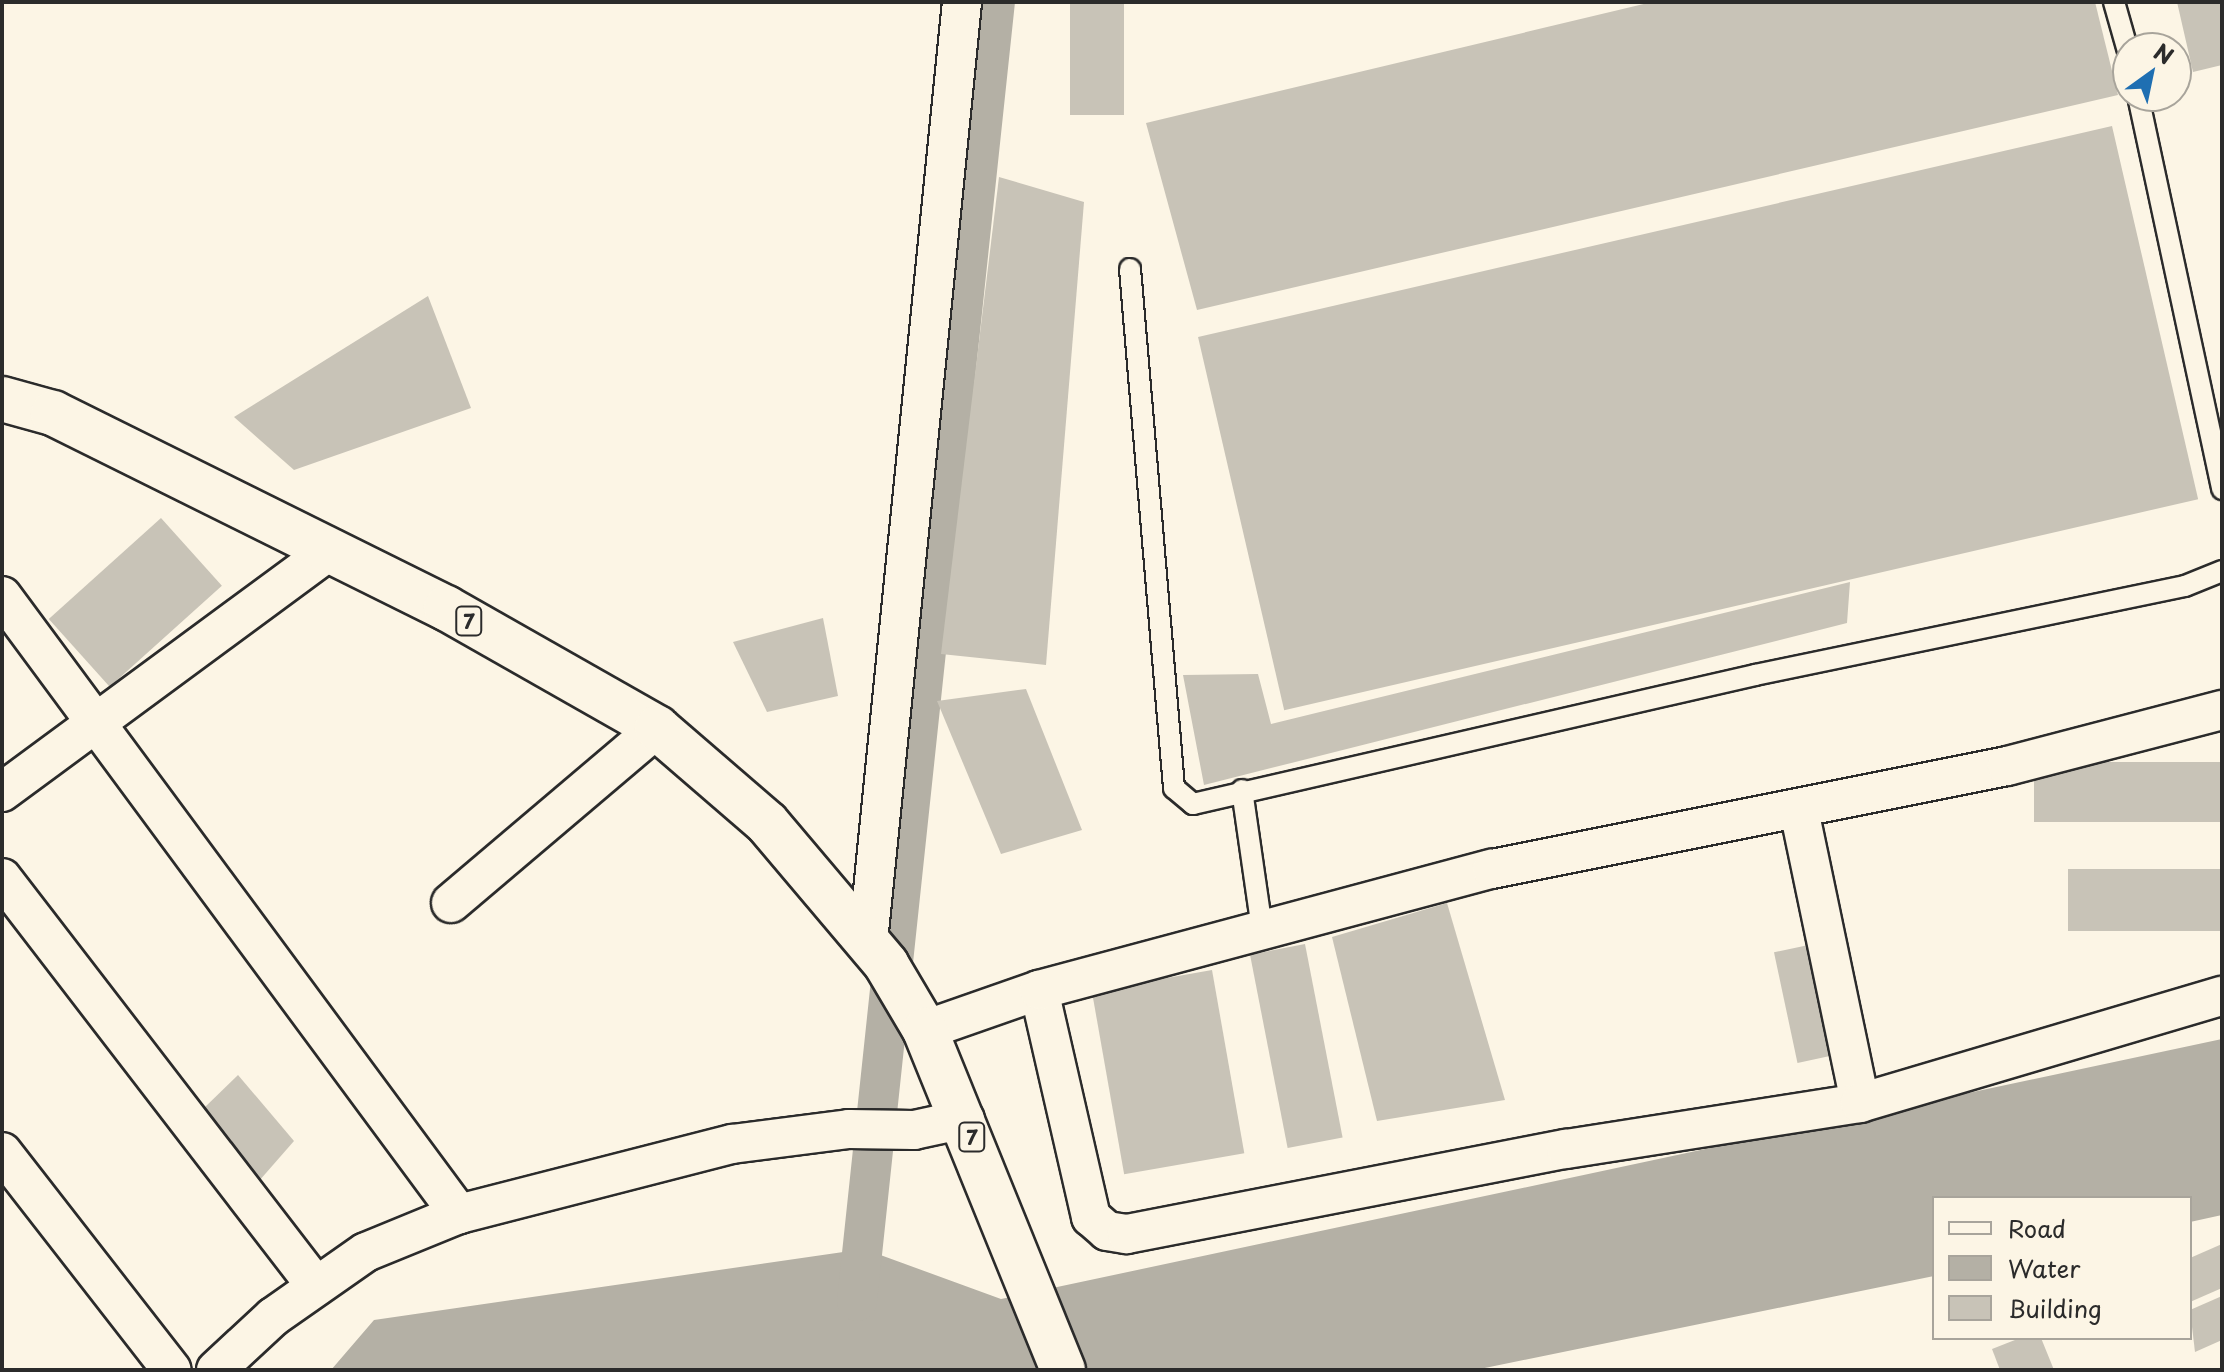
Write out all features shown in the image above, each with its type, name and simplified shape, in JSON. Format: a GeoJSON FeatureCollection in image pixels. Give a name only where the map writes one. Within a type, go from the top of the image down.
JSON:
{"type":"FeatureCollection","features":[{"type":"Feature","properties":{"kind":"highway","name":"7"},"geometry":{"type":"LineString","coordinates":[[2,399],[53,413],[332,549],[657,728],[767,823],[868,941],[922,1027],[965,1119],[1063,1370]]}},
{"type":"Feature","properties":{"kind":"street"},"geometry":{"type":"LineString","coordinates":[[868,941],[962,2]]}},
{"type":"Feature","properties":{"kind":"street"},"geometry":{"type":"LineString","coordinates":[[2,792],[332,549]]}},
{"type":"Feature","properties":{"kind":"street"},"geometry":{"type":"LineString","coordinates":[[2,596],[91,724],[459,1214]]}},
{"type":"Feature","properties":{"kind":"street"},"geometry":{"type":"LineString","coordinates":[[922,1027],[1039,990],[1492,869],[2007,766],[2222,710]]}},
{"type":"Feature","properties":{"kind":"street"},"geometry":{"type":"LineString","coordinates":[[451,903],[657,728]]}},
{"type":"Feature","properties":{"kind":"street"},"geometry":{"type":"LineString","coordinates":[[1799,810],[1860,1103]]}},
{"type":"Feature","properties":{"kind":"street"},"geometry":{"type":"LineString","coordinates":[[2,878],[316,1286]]}},
{"type":"Feature","properties":{"kind":"street"},"geometry":{"type":"LineString","coordinates":[[1039,990],[1091,1217],[1107,1231],[1127,1234],[1566,1149],[1860,1103],[2222,996]]}},
{"type":"Feature","properties":{"kind":"street"},"geometry":{"type":"LineString","coordinates":[[216,1370],[316,1286],[366,1252],[459,1214],[732,1144],[849,1129],[889,1131],[965,1119]]}},
{"type":"Feature","properties":{"kind":"street"},"geometry":{"type":"LineString","coordinates":[[2,1152],[172,1370]]}},
{"type":"Feature","properties":{"kind":"lane"},"geometry":{"type":"LineString","coordinates":[[2114,2],[2123,32]]}},
{"type":"Feature","properties":{"kind":"lane"},"geometry":{"type":"LineString","coordinates":[[2141,112],[2222,489]]}},
{"type":"Feature","properties":{"kind":"lane"},"geometry":{"type":"LineString","coordinates":[[1130,269],[1174,788],[1193,804],[1242,790],[2185,586],[2222,571]]}},
{"type":"Feature","properties":{"kind":"lane"},"geometry":{"type":"LineString","coordinates":[[1242,790],[1262,929]]}},
{"type":"Feature","properties":{"kind":"water"},"geometry":{"type":"Polygon","coordinates":[[[2222,1039],[2222,1215],[2192,1222],[2192,1196],[1932,1196],[1932,1276],[1475,1370],[331,1370],[374,1320],[864,1249],[1001,1299],[2222,1039]]]}},
{"type":"Feature","properties":{"kind":"building"},"geometry":{"type":"Polygon","coordinates":[[[1070,2],[1124,2],[1124,115],[1070,115],[1070,2]]]}},
{"type":"Feature","properties":{"kind":"building"},"geometry":{"type":"Polygon","coordinates":[[[1652,2],[2095,2],[2112,71],[2112,96],[1197,310],[1146,123],[1652,2]]]}},
{"type":"Feature","properties":{"kind":"building"},"geometry":{"type":"Polygon","coordinates":[[[2177,2],[2222,2],[2222,65],[2193,72],[2192,32],[2184,32],[2177,2]]]}},
{"type":"Feature","properties":{"kind":"building"},"geometry":{"type":"Polygon","coordinates":[[[2112,126],[2198,499],[1284,710],[1198,337],[2112,126]]]}},
{"type":"Feature","properties":{"kind":"building"},"geometry":{"type":"Polygon","coordinates":[[[999,177],[1084,202],[1046,665],[941,654],[999,177]]]}},
{"type":"Feature","properties":{"kind":"building"},"geometry":{"type":"Polygon","coordinates":[[[428,296],[471,408],[294,470],[234,417],[428,296]]]}},
{"type":"Feature","properties":{"kind":"building"},"geometry":{"type":"Polygon","coordinates":[[[161,518],[222,586],[110,687],[49,619],[161,518]]]}},
{"type":"Feature","properties":{"kind":"building"},"geometry":{"type":"Polygon","coordinates":[[[1850,582],[1847,623],[1204,785],[1183,675],[1258,674],[1271,724],[1850,582]]]}},
{"type":"Feature","properties":{"kind":"building"},"geometry":{"type":"Polygon","coordinates":[[[823,618],[838,696],[767,712],[733,642],[823,618]]]}},
{"type":"Feature","properties":{"kind":"building"},"geometry":{"type":"Polygon","coordinates":[[[1026,689],[1082,830],[1001,854],[937,701],[1026,689]]]}},
{"type":"Feature","properties":{"kind":"building"},"geometry":{"type":"Polygon","coordinates":[[[2034,762],[2222,762],[2222,822],[2034,822],[2034,762]]]}},
{"type":"Feature","properties":{"kind":"building"},"geometry":{"type":"Polygon","coordinates":[[[2068,869],[2222,869],[2222,931],[2068,931],[2068,869]]]}},
{"type":"Feature","properties":{"kind":"building"},"geometry":{"type":"Polygon","coordinates":[[[1447,903],[1505,1100],[1377,1121],[1332,937],[1447,903]]]}},
{"type":"Feature","properties":{"kind":"building"},"geometry":{"type":"Polygon","coordinates":[[[1818,943],[1841,1054],[1797,1063],[1774,952],[1818,943]]]}},
{"type":"Feature","properties":{"kind":"building"},"geometry":{"type":"Polygon","coordinates":[[[1305,944],[1343,1137],[1288,1148],[1250,955],[1305,944]]]}},
{"type":"Feature","properties":{"kind":"building"},"geometry":{"type":"Polygon","coordinates":[[[1212,970],[1244,1153],[1124,1174],[1092,991],[1212,970]]]}},
{"type":"Feature","properties":{"kind":"building"},"geometry":{"type":"Polygon","coordinates":[[[238,1075],[294,1141],[259,1181],[203,1109],[238,1075]]]}},
{"type":"Feature","properties":{"kind":"building"},"geometry":{"type":"Polygon","coordinates":[[[2222,1244],[2222,1288],[2192,1301],[2192,1257],[2222,1244]]]}},
{"type":"Feature","properties":{"kind":"building"},"geometry":{"type":"Polygon","coordinates":[[[2222,1296],[2222,1340],[2195,1352],[2192,1309],[2222,1296]]]}},
{"type":"Feature","properties":{"kind":"building"},"geometry":{"type":"Polygon","coordinates":[[[2015,1340],[2042,1340],[2054,1370],[2000,1370],[1992,1349],[2015,1340]]]}},
{"type":"Feature","properties":{"kind":"waterway"},"geometry":{"type":"LineString","coordinates":[[857,1301],[995,2]]}}]}
